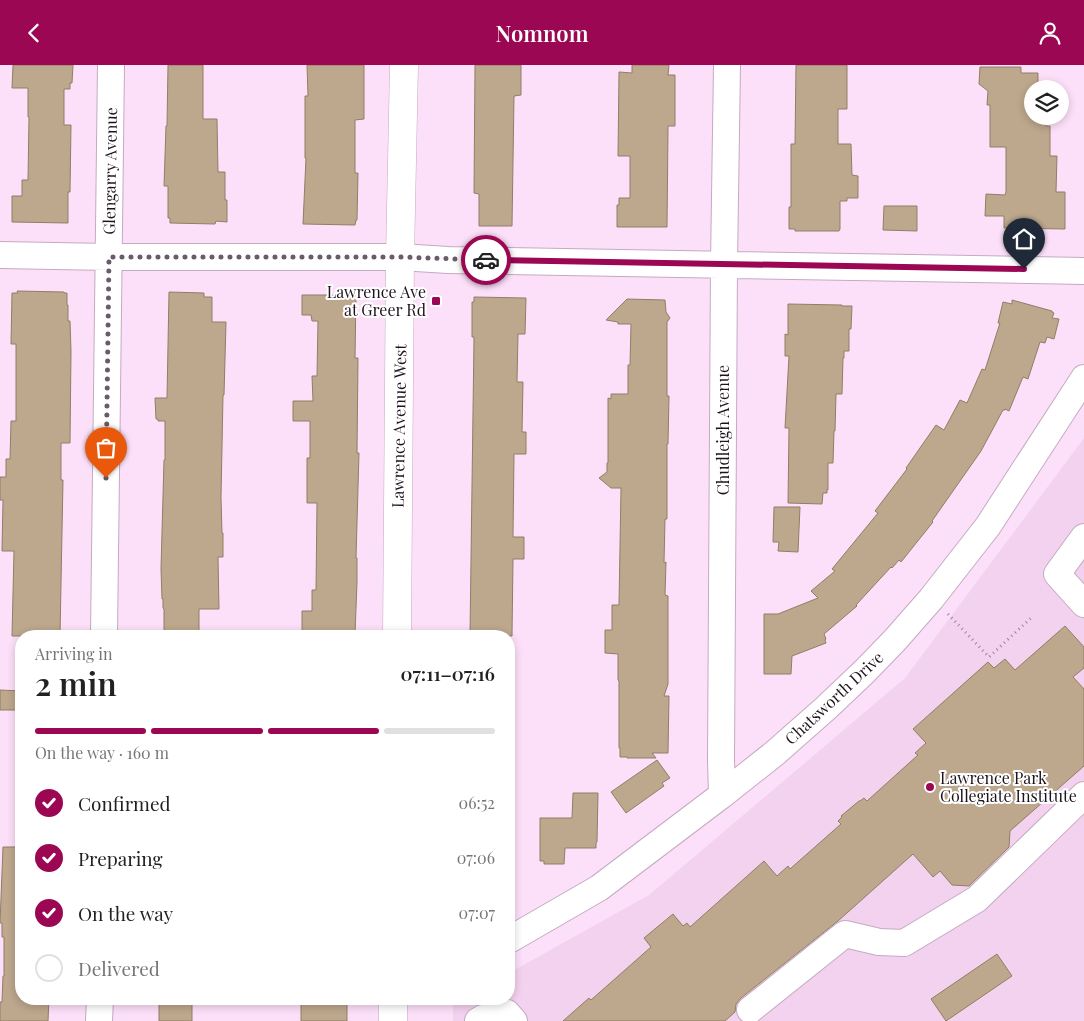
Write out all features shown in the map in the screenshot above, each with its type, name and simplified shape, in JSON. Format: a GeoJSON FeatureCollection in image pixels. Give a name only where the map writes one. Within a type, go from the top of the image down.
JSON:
{"type":"FeatureCollection","features":[{"type":"Feature","properties":{"kind":"main road","name":"Lawrence Avenue West"},"geometry":{"type":"LineString","coordinates":[[397,630],[400,257],[404,65]]}},
{"type":"Feature","properties":{"kind":"main road"},"geometry":{"type":"LineString","coordinates":[[393,1005],[393,1021]]}},
{"type":"Feature","properties":{"kind":"street","name":"Glengarry Avenue"},"geometry":{"type":"LineString","coordinates":[[104,630],[111,65]]}},
{"type":"Feature","properties":{"kind":"street","name":"Chudleigh Avenue"},"geometry":{"type":"LineString","coordinates":[[722,795],[724,264],[727,65]]}},
{"type":"Feature","properties":{"kind":"street"},"geometry":{"type":"LineString","coordinates":[[0,255],[400,257],[448,260],[1084,271]]}},
{"type":"Feature","properties":{"kind":"street","name":"Chatsworth Drive"},"geometry":{"type":"LineString","coordinates":[[515,937],[599,888],[722,795],[780,748],[866,671],[931,599],[988,526],[1084,378]]}},
{"type":"Feature","properties":{"kind":"street"},"geometry":{"type":"LineString","coordinates":[[1084,537],[1057,574],[1084,604]]}},
{"type":"Feature","properties":{"kind":"street"},"geometry":{"type":"LineString","coordinates":[[750,1010],[845,935],[879,942],[904,943],[977,899],[1084,795]]}},
{"type":"Feature","properties":{"kind":"street"},"geometry":{"type":"LineString","coordinates":[[99,1021],[100,1005]]}},
{"type":"Feature","properties":{"kind":"street"},"geometry":{"type":"LineString","coordinates":[[478,1013],[507,1013],[514,1021]]}},
{"type":"Feature","properties":{"kind":"path"},"geometry":{"type":"LineString","coordinates":[[944,611],[989,657],[1031,619]]}},
{"type":"Feature","properties":{"kind":"shaded area","name":"Lawrence Park Collegiate Institute"},"geometry":{"type":"Polygon","coordinates":[[[1084,438],[1084,1021],[453,1021],[453,1005],[515,1005],[515,970],[649,895],[905,678],[1084,438]]]}},
{"type":"Feature","properties":{"kind":"building"},"geometry":{"type":"Polygon","coordinates":[[[13,65],[73,65],[70,89],[64,89],[64,125],[71,125],[68,223],[12,222],[12,196],[22,196],[22,180],[28,180],[29,117],[28,88],[12,88],[13,65]]]}},
{"type":"Feature","properties":{"kind":"building"},"geometry":{"type":"Polygon","coordinates":[[[168,65],[203,65],[203,119],[217,119],[218,172],[225,172],[227,222],[216,221],[215,224],[170,223],[170,218],[168,218],[168,186],[164,186],[168,65]]]}},
{"type":"Feature","properties":{"kind":"building"},"geometry":{"type":"Polygon","coordinates":[[[307,65],[364,65],[364,119],[355,120],[355,173],[358,173],[357,220],[355,225],[303,224],[306,158],[305,96],[308,96],[307,65]]]}},
{"type":"Feature","properties":{"kind":"building"},"geometry":{"type":"Polygon","coordinates":[[[475,65],[521,65],[521,95],[514,96],[512,226],[479,226],[479,194],[474,193],[475,65]]]}},
{"type":"Feature","properties":{"kind":"building"},"geometry":{"type":"Polygon","coordinates":[[[632,65],[669,65],[668,75],[675,75],[675,126],[668,126],[667,227],[617,227],[617,205],[619,205],[619,198],[630,198],[630,156],[618,156],[619,72],[632,73],[632,65]]]}},
{"type":"Feature","properties":{"kind":"building"},"geometry":{"type":"Polygon","coordinates":[[[796,65],[847,65],[847,109],[838,109],[838,144],[851,144],[852,175],[858,176],[858,198],[847,198],[847,201],[840,201],[839,231],[795,231],[795,229],[789,229],[791,144],[795,144],[796,65]]]}},
{"type":"Feature","properties":{"kind":"building"},"geometry":{"type":"Polygon","coordinates":[[[980,67],[1021,67],[1021,73],[1038,73],[1038,80],[1024,80],[1024,125],[1050,126],[1050,156],[1057,156],[1056,192],[1065,192],[1065,229],[1004,228],[1004,216],[985,216],[986,194],[1005,195],[1006,192],[1006,147],[990,147],[988,91],[979,84],[980,67]]]}},
{"type":"Feature","properties":{"kind":"building"},"geometry":{"type":"Polygon","coordinates":[[[884,206],[917,206],[917,231],[883,230],[884,206]]]}},
{"type":"Feature","properties":{"kind":"building"},"geometry":{"type":"Polygon","coordinates":[[[17,291],[67,293],[71,351],[70,443],[61,443],[61,480],[63,480],[60,630],[15,630],[15,636],[12,636],[14,551],[2,551],[3,500],[0,500],[0,477],[6,477],[6,459],[10,459],[11,421],[16,421],[16,344],[11,344],[12,293],[18,293],[17,291]]]}},
{"type":"Feature","properties":{"kind":"building"},"geometry":{"type":"Polygon","coordinates":[[[169,292],[204,293],[204,297],[212,297],[212,322],[226,322],[221,497],[223,557],[218,557],[219,609],[199,609],[199,630],[164,630],[161,569],[165,421],[158,421],[156,419],[155,398],[167,398],[169,292]]]}},
{"type":"Feature","properties":{"kind":"building"},"geometry":{"type":"Polygon","coordinates":[[[302,295],[356,295],[355,358],[358,358],[357,453],[359,453],[355,630],[302,630],[302,611],[312,611],[312,590],[316,590],[317,503],[307,503],[307,458],[310,458],[310,421],[293,421],[293,401],[313,401],[312,376],[317,376],[318,321],[312,321],[311,315],[302,315],[302,295]]]}},
{"type":"Feature","properties":{"kind":"building"},"geometry":{"type":"Polygon","coordinates":[[[474,297],[526,298],[525,334],[518,334],[517,382],[523,382],[522,432],[526,432],[526,454],[514,454],[513,537],[524,537],[524,559],[513,559],[512,630],[470,630],[474,337],[472,337],[472,302],[474,302],[474,297]]]}},
{"type":"Feature","properties":{"kind":"building"},"geometry":{"type":"Polygon","coordinates":[[[627,299],[665,300],[666,312],[670,318],[667,322],[667,396],[669,396],[667,519],[665,519],[664,563],[666,562],[665,595],[668,596],[668,684],[664,696],[669,696],[668,753],[652,753],[656,758],[620,757],[618,654],[605,653],[605,630],[612,630],[612,605],[619,605],[621,488],[611,488],[599,478],[607,472],[608,398],[611,399],[611,394],[628,394],[631,324],[618,324],[618,322],[606,320],[627,299]]]}},
{"type":"Feature","properties":{"kind":"building"},"geometry":{"type":"Polygon","coordinates":[[[1012,300],[1052,311],[1054,313],[1052,318],[1059,319],[1054,339],[1047,337],[1045,343],[1040,342],[1028,379],[1023,377],[1009,411],[1003,410],[981,451],[933,522],[901,562],[899,560],[891,567],[857,606],[824,634],[826,643],[792,656],[791,674],[764,674],[764,614],[778,614],[818,598],[811,591],[835,571],[832,569],[878,513],[875,511],[907,469],[936,425],[944,430],[960,400],[967,403],[982,369],[985,370],[1000,323],[998,323],[1003,302],[1012,304],[1012,300]]]}},
{"type":"Feature","properties":{"kind":"building"},"geometry":{"type":"Polygon","coordinates":[[[788,304],[852,306],[849,351],[844,351],[843,358],[842,394],[836,394],[833,463],[828,463],[828,490],[827,493],[823,493],[822,504],[788,503],[789,428],[785,428],[789,356],[785,356],[785,334],[788,335],[788,304]]]}},
{"type":"Feature","properties":{"kind":"building"},"geometry":{"type":"Polygon","coordinates":[[[774,507],[800,507],[798,552],[778,551],[779,542],[773,542],[774,507]]]}},
{"type":"Feature","properties":{"kind":"building"},"geometry":{"type":"Polygon","coordinates":[[[1065,626],[1084,647],[1084,668],[1073,677],[1084,689],[1084,766],[1010,831],[1009,847],[969,886],[952,885],[940,871],[933,877],[913,854],[838,921],[741,998],[736,1004],[735,1012],[725,1021],[563,1021],[589,998],[591,1000],[651,947],[644,938],[673,914],[683,926],[687,923],[690,927],[764,861],[777,876],[788,866],[790,869],[841,824],[838,821],[841,816],[864,798],[867,801],[918,755],[915,753],[926,743],[913,729],[988,662],[994,668],[1005,659],[1015,670],[1065,626]]]}},
{"type":"Feature","properties":{"kind":"building"},"geometry":{"type":"Polygon","coordinates":[[[0,690],[15,691],[15,710],[0,710],[0,690]]]}},
{"type":"Feature","properties":{"kind":"building"},"geometry":{"type":"Polygon","coordinates":[[[657,760],[670,778],[662,783],[664,786],[626,813],[611,792],[657,760]]]}},
{"type":"Feature","properties":{"kind":"building"},"geometry":{"type":"Polygon","coordinates":[[[573,793],[598,793],[596,848],[565,848],[564,864],[544,864],[544,861],[540,861],[540,818],[572,818],[573,793]]]}},
{"type":"Feature","properties":{"kind":"building"},"geometry":{"type":"Polygon","coordinates":[[[3,847],[15,847],[15,1005],[49,1005],[48,1021],[0,1021],[0,1002],[2,1002],[4,976],[4,937],[2,937],[2,923],[0,923],[3,847]]]}},
{"type":"Feature","properties":{"kind":"building"},"geometry":{"type":"Polygon","coordinates":[[[997,954],[1012,976],[946,1021],[931,999],[997,954]]]}},
{"type":"Feature","properties":{"kind":"building"},"geometry":{"type":"Polygon","coordinates":[[[159,1005],[192,1005],[192,1021],[159,1021],[159,1005]]]}},
{"type":"Feature","properties":{"kind":"building"},"geometry":{"type":"Polygon","coordinates":[[[301,1005],[347,1005],[347,1021],[301,1021],[301,1005]]]}},
{"type":"Feature","properties":{"kind":"way so far"},"geometry":{"type":"LineString","coordinates":[[106,478],[109,257],[400,257],[486,260]]}},
{"type":"Feature","properties":{"kind":"place","name":"Lawrence Ave at Greer Rd"},"geometry":{"type":"Point","coordinates":[436,301]}},
{"type":"Feature","properties":{"kind":"place","name":"Lawrence Park Collegiate Institute"},"geometry":{"type":"Point","coordinates":[930,787]}},
{"type":"Feature","properties":{"kind":"route"},"geometry":{"type":"LineString","coordinates":[[486,260],[1024,269]]}}]}
